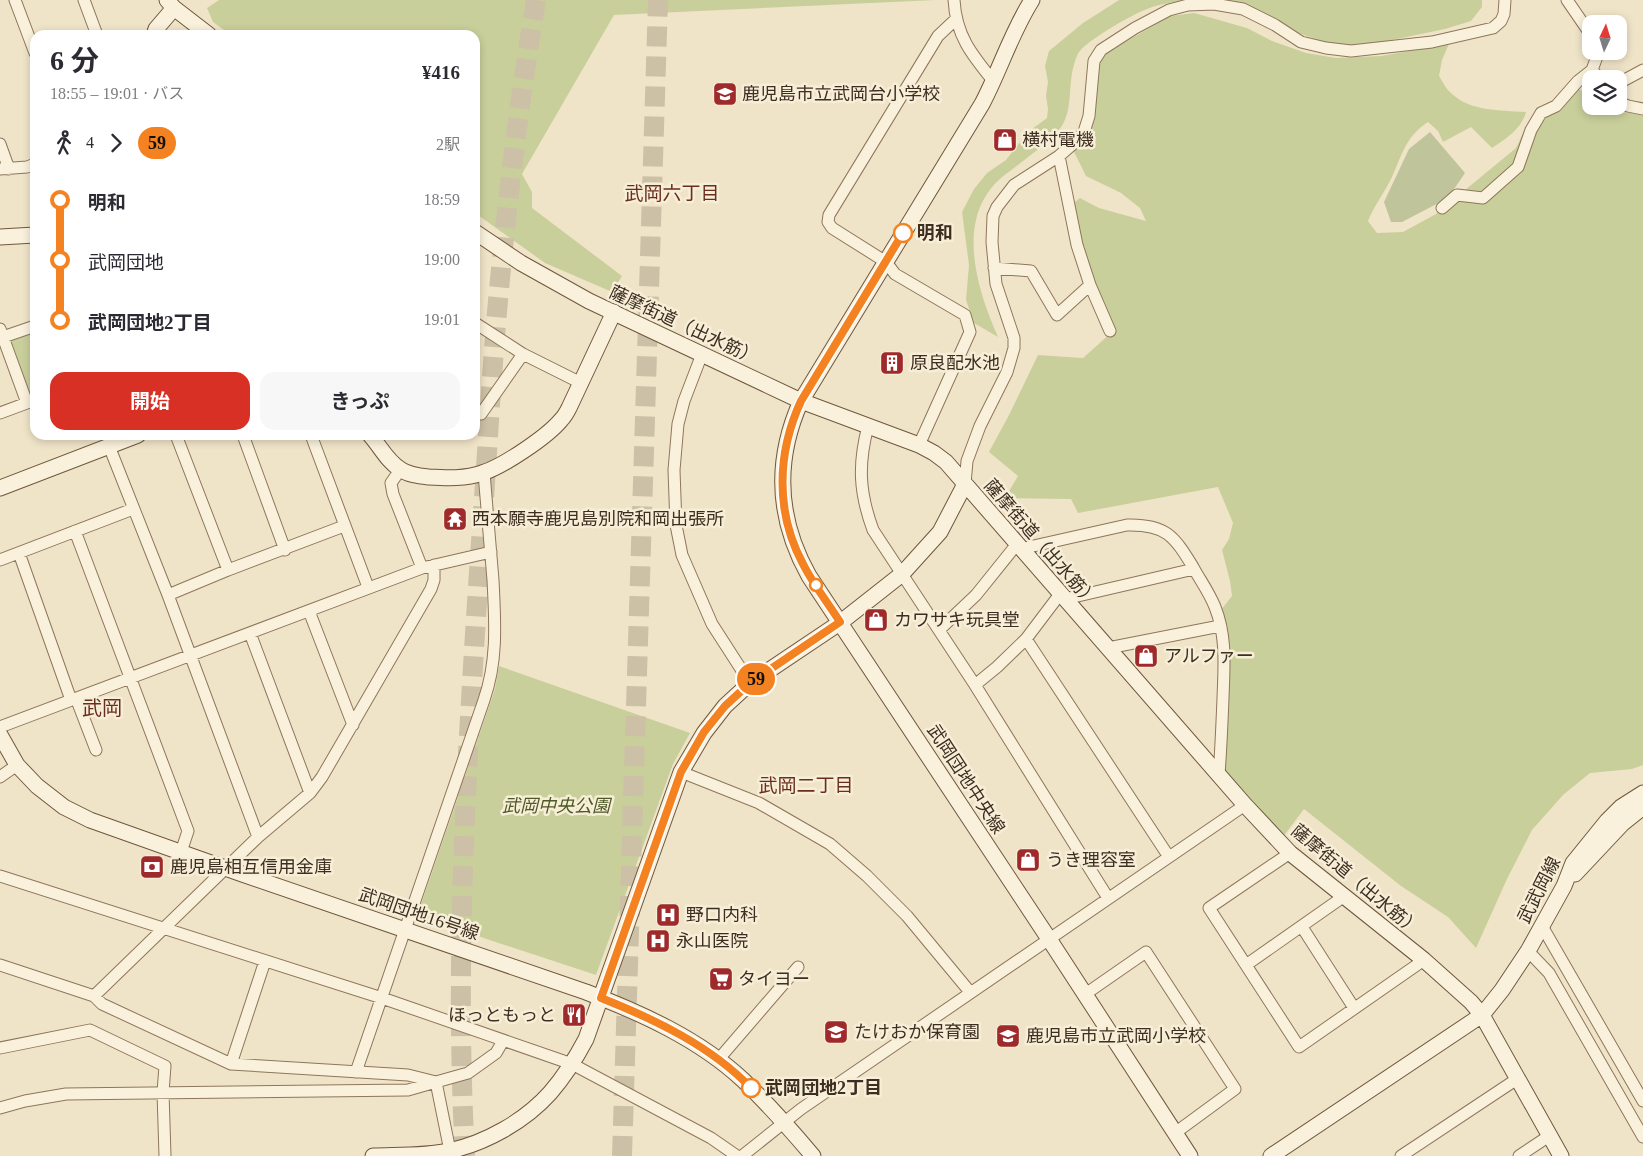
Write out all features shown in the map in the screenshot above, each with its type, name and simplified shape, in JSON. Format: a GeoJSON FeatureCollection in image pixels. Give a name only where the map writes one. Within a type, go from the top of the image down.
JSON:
{"type":"FeatureCollection","features":[{"type":"Feature","properties":{"kind":"street"},"geometry":{"type":"LineString","coordinates":[[15,0],[30,40]]}},
{"type":"Feature","properties":{"kind":"street"},"geometry":{"type":"LineString","coordinates":[[84,0],[96,30]]}},
{"type":"Feature","properties":{"kind":"street"},"geometry":{"type":"LineString","coordinates":[[954,0],[956,19],[961,36],[994,82]]}},
{"type":"Feature","properties":{"kind":"street","name":"武岡団地中央線"},"geometry":{"type":"LineString","coordinates":[[1032,0],[1020,18],[994,82],[801,401],[793,418],[785,446],[782,480],[785,508],[790,530],[802,562],[1190,1156]]}},
{"type":"Feature","properties":{"kind":"street"},"geometry":{"type":"LineString","coordinates":[[373,1156],[432,1154],[450,1151],[481,1141],[508,1127],[549,1094],[572,1064],[586,1039],[681,772],[704,732],[725,706],[750,683],[840,622],[902,574],[940,532],[965,484],[967,461],[980,426],[1007,372],[1014,348],[1011,329],[1002,304],[994,268],[993,216],[997,207],[1014,184],[1059,156],[1084,132],[1089,116],[1094,61],[1101,50],[1135,28],[1169,10],[1188,5],[1214,4],[1243,9],[1275,25],[1301,42],[1326,48],[1352,51],[1432,42],[1493,28],[1501,21],[1504,14],[1505,0]]}},
{"type":"Feature","properties":{"kind":"street"},"geometry":{"type":"LineString","coordinates":[[1567,0],[1582,22]]}},
{"type":"Feature","properties":{"kind":"street"},"geometry":{"type":"LineString","coordinates":[[156,30],[170,4],[203,30]]}},
{"type":"Feature","properties":{"kind":"street"},"geometry":{"type":"LineString","coordinates":[[919,445],[970,332],[965,315],[894,274],[886,262],[832,228],[828,222],[829,215],[938,36],[956,19]]}},
{"type":"Feature","properties":{"kind":"street"},"geometry":{"type":"LineString","coordinates":[[1627,79],[1643,70]]}},
{"type":"Feature","properties":{"kind":"street"},"geometry":{"type":"LineString","coordinates":[[1442,208],[1457,195],[1483,198],[1518,167],[1531,130],[1541,112],[1556,106],[1578,81],[1582,79]]}},
{"type":"Feature","properties":{"kind":"street"},"geometry":{"type":"LineString","coordinates":[[1627,106],[1643,109]]}},
{"type":"Feature","properties":{"kind":"street"},"geometry":{"type":"LineString","coordinates":[[0,144],[5,169],[30,166]]}},
{"type":"Feature","properties":{"kind":"street"},"geometry":{"type":"LineString","coordinates":[[1059,156],[1077,245],[1090,285],[1110,331]]}},
{"type":"Feature","properties":{"kind":"street","name":"薩摩街道（出水筋）"},"geometry":{"type":"LineString","coordinates":[[480,235],[521,263],[589,301],[801,401],[919,445],[946,462],[1245,805],[1290,853],[1424,960],[1471,1002],[1482,1015],[1561,1156]]}},
{"type":"Feature","properties":{"kind":"street"},"geometry":{"type":"LineString","coordinates":[[0,238],[30,239]]}},
{"type":"Feature","properties":{"kind":"street"},"geometry":{"type":"LineString","coordinates":[[994,268],[1031,270],[1057,316],[1090,285]]}},
{"type":"Feature","properties":{"kind":"street"},"geometry":{"type":"LineString","coordinates":[[374,440],[400,470],[417,476],[442,478],[472,476],[484,473],[502,464],[555,426],[569,408],[614,312]]}},
{"type":"Feature","properties":{"kind":"street"},"geometry":{"type":"LineString","coordinates":[[480,326],[523,354],[581,384]]}},
{"type":"Feature","properties":{"kind":"street"},"geometry":{"type":"LineString","coordinates":[[30,327],[2,333],[30,399]]}},
{"type":"Feature","properties":{"kind":"street"},"geometry":{"type":"LineString","coordinates":[[480,414],[523,354]]}},
{"type":"Feature","properties":{"kind":"street"},"geometry":{"type":"LineString","coordinates":[[702,354],[684,401],[678,424],[674,470],[676,525],[682,555],[712,624],[750,683]]}},
{"type":"Feature","properties":{"kind":"street"},"geometry":{"type":"LineString","coordinates":[[0,413],[30,401]]}},
{"type":"Feature","properties":{"kind":"street"},"geometry":{"type":"LineString","coordinates":[[868,426],[860,467],[861,488],[873,530],[975,685],[1108,898]]}},
{"type":"Feature","properties":{"kind":"street"},"geometry":{"type":"LineString","coordinates":[[0,488],[125,440]]}},
{"type":"Feature","properties":{"kind":"street"},"geometry":{"type":"LineString","coordinates":[[178,440],[228,570]]}},
{"type":"Feature","properties":{"kind":"street"},"geometry":{"type":"LineString","coordinates":[[245,440],[285,550]]}},
{"type":"Feature","properties":{"kind":"street"},"geometry":{"type":"LineString","coordinates":[[313,440],[368,587]]}},
{"type":"Feature","properties":{"kind":"street"},"geometry":{"type":"LineString","coordinates":[[109,446],[168,595],[258,836]]}},
{"type":"Feature","properties":{"kind":"street"},"geometry":{"type":"LineString","coordinates":[[400,470],[392,484],[393,494],[422,568]]}},
{"type":"Feature","properties":{"kind":"street"},"geometry":{"type":"LineString","coordinates":[[356,1072],[492,675],[495,639],[491,552],[484,473]]}},
{"type":"Feature","properties":{"kind":"street"},"geometry":{"type":"LineString","coordinates":[[0,560],[133,509]]}},
{"type":"Feature","properties":{"kind":"street"},"geometry":{"type":"LineString","coordinates":[[939,630],[976,595],[1018,546],[1128,525],[1154,526],[1166,532],[1180,545],[1208,591],[1216,608],[1225,646],[1219,774]]}},
{"type":"Feature","properties":{"kind":"street"},"geometry":{"type":"LineString","coordinates":[[168,595],[344,526]]}},
{"type":"Feature","properties":{"kind":"street"},"geometry":{"type":"LineString","coordinates":[[75,531],[188,832],[181,852]]}},
{"type":"Feature","properties":{"kind":"street"},"geometry":{"type":"LineString","coordinates":[[0,727],[368,587],[422,568],[491,552]]}},
{"type":"Feature","properties":{"kind":"street"},"geometry":{"type":"LineString","coordinates":[[19,553],[73,699],[96,750]]}},
{"type":"Feature","properties":{"kind":"street"},"geometry":{"type":"LineString","coordinates":[[94,996],[258,836],[310,793],[322,777],[353,725],[431,589],[434,580],[434,565]]}},
{"type":"Feature","properties":{"kind":"street"},"geometry":{"type":"LineString","coordinates":[[975,685],[1026,639],[1063,597],[1194,569]]}},
{"type":"Feature","properties":{"kind":"street"},"geometry":{"type":"LineString","coordinates":[[309,611],[353,725]]}},
{"type":"Feature","properties":{"kind":"street"},"geometry":{"type":"LineString","coordinates":[[1108,648],[1220,626]]}},
{"type":"Feature","properties":{"kind":"street"},"geometry":{"type":"LineString","coordinates":[[250,633],[310,793]]}},
{"type":"Feature","properties":{"kind":"street"},"geometry":{"type":"LineString","coordinates":[[1026,639],[1169,857]]}},
{"type":"Feature","properties":{"kind":"street","name":"武岡団地16号線"},"geometry":{"type":"LineString","coordinates":[[0,736],[17,765],[37,786],[64,807],[90,820],[601,998],[673,1031],[718,1060],[742,1079],[813,1156]]}},
{"type":"Feature","properties":{"kind":"street"},"geometry":{"type":"LineString","coordinates":[[0,777],[17,765]]}},
{"type":"Feature","properties":{"kind":"street"},"geometry":{"type":"LineString","coordinates":[[681,772],[758,803],[830,844],[867,876],[907,916],[970,992]]}},
{"type":"Feature","properties":{"kind":"street","name":"武武岡線"},"geometry":{"type":"LineString","coordinates":[[1271,1156],[1482,1015],[1502,990],[1528,951],[1564,886],[1573,863],[1606,821],[1620,807],[1643,793]]}},
{"type":"Feature","properties":{"kind":"street"},"geometry":{"type":"LineString","coordinates":[[742,1156],[783,1122],[1245,805]]}},
{"type":"Feature","properties":{"kind":"street"},"geometry":{"type":"LineString","coordinates":[[1564,886],[1622,824],[1643,807]]}},
{"type":"Feature","properties":{"kind":"street"},"geometry":{"type":"LineString","coordinates":[[1290,853],[1209,908],[1299,1047],[1424,960]]}},
{"type":"Feature","properties":{"kind":"street"},"geometry":{"type":"LineString","coordinates":[[0,876],[382,998],[572,1064],[711,1138],[737,1156]]}},
{"type":"Feature","properties":{"kind":"street"},"geometry":{"type":"LineString","coordinates":[[1246,965],[1343,897]]}},
{"type":"Feature","properties":{"kind":"street"},"geometry":{"type":"LineString","coordinates":[[1542,926],[1643,1101]]}},
{"type":"Feature","properties":{"kind":"street"},"geometry":{"type":"LineString","coordinates":[[1302,927],[1354,1008]]}},
{"type":"Feature","properties":{"kind":"street"},"geometry":{"type":"LineString","coordinates":[[1528,951],[1549,974],[1639,1120],[1643,1136]]}},
{"type":"Feature","properties":{"kind":"street"},"geometry":{"type":"LineString","coordinates":[[1084,995],[1146,952],[1183,1008],[1235,1088],[1175,1133]]}},
{"type":"Feature","properties":{"kind":"street"},"geometry":{"type":"LineString","coordinates":[[231,1064],[265,962]]}},
{"type":"Feature","properties":{"kind":"street"},"geometry":{"type":"LineString","coordinates":[[0,966],[94,996],[102,1004],[231,1064],[408,1075],[436,1082]]}},
{"type":"Feature","properties":{"kind":"street"},"geometry":{"type":"LineString","coordinates":[[718,1060],[798,967]]}},
{"type":"Feature","properties":{"kind":"street"},"geometry":{"type":"LineString","coordinates":[[0,1048],[90,1030],[165,1066],[163,1092],[165,1156]]}},
{"type":"Feature","properties":{"kind":"street"},"geometry":{"type":"LineString","coordinates":[[0,1108],[32,1099],[66,1094],[408,1090],[468,1073],[496,1053],[503,1041]]}},
{"type":"Feature","properties":{"kind":"street"},"geometry":{"type":"LineString","coordinates":[[1401,1156],[1517,1078]]}},
{"type":"Feature","properties":{"kind":"street"},"geometry":{"type":"LineString","coordinates":[[436,1082],[450,1151]]}},
{"type":"Feature","properties":{"kind":"street"},"geometry":{"type":"LineString","coordinates":[[1519,1156],[1549,1136]]}},
{"type":"Feature","properties":{"kind":"green space"},"geometry":{"type":"Polygon","coordinates":[[[219,0],[936,0],[614,15],[522,174],[532,192],[532,208],[622,276],[612,292],[545,263],[480,217],[480,30],[224,30],[213,22],[207,8],[219,0]]]}},
{"type":"Feature","properties":{"kind":"green space"},"geometry":{"type":"Polygon","coordinates":[[[1119,0],[1188,0],[1162,4],[1140,12],[1111,28],[1085,46],[1078,54],[1074,63],[1068,109],[1063,124],[1046,143],[1006,174],[990,190],[979,209],[974,230],[977,274],[998,337],[974,323],[966,300],[969,265],[962,212],[974,189],[987,173],[1006,160],[1028,132],[1047,118],[1046,96],[1048,82],[1045,66],[1049,51],[1083,23],[1119,0]]]}},
{"type":"Feature","properties":{"kind":"green space"},"geometry":{"type":"Polygon","coordinates":[[[1206,0],[1482,0],[1482,7],[1471,21],[1445,29],[1368,45],[1343,45],[1325,42],[1298,33],[1262,12],[1206,0]]]}},
{"type":"Feature","properties":{"kind":"green space"},"geometry":{"type":"Polygon","coordinates":[[[1194,13],[1247,28],[1272,41],[1306,53],[1336,58],[1381,56],[1449,44],[1442,60],[1439,76],[1451,93],[1468,104],[1477,107],[1526,112],[1517,128],[1492,148],[1471,127],[1443,142],[1438,131],[1428,122],[1421,127],[1405,146],[1389,182],[1368,221],[1377,233],[1403,232],[1436,214],[1516,148],[1525,129],[1549,108],[1556,96],[1566,90],[1579,89],[1582,91],[1582,115],[1643,113],[1643,765],[1632,769],[1590,773],[1563,795],[1532,830],[1507,879],[1476,948],[1448,917],[1401,886],[1304,809],[1283,837],[1222,773],[1220,611],[1232,596],[1222,550],[1229,539],[1233,523],[1218,487],[1078,513],[1071,499],[1005,498],[1018,476],[989,452],[1038,355],[1083,358],[1112,332],[1095,291],[1069,207],[1080,198],[1099,208],[1146,221],[1140,208],[1121,193],[1086,176],[1071,146],[1086,120],[1089,72],[1106,53],[1170,16],[1194,13]]]}},
{"type":"Feature","properties":{"kind":"green space"},"geometry":{"type":"Polygon","coordinates":[[[1430,132],[1465,173],[1448,198],[1402,222],[1391,222],[1384,202],[1409,149],[1430,132]]]}},
{"type":"Feature","properties":{"kind":"green space"},"geometry":{"type":"Polygon","coordinates":[[[30,331],[30,394],[28,393],[9,344],[12,338],[30,331]]]}},
{"type":"Feature","properties":{"kind":"green space","name":"武岡中央公園"},"geometry":{"type":"Polygon","coordinates":[[[499,666],[690,733],[673,764],[596,975],[417,916],[495,689],[499,666]]]}},
{"type":"Feature","properties":{"kind":"tunnel"},"geometry":{"type":"LineString","coordinates":[[465,1156],[462,1081],[461,931],[475,631],[492,373],[501,273],[509,195],[536,0]]}},
{"type":"Feature","properties":{"kind":"tunnel"},"geometry":{"type":"LineString","coordinates":[[622,1156],[658,0]]}},
{"type":"Feature","properties":{"kind":"bus line","name":"59"},"geometry":{"type":"LineString","coordinates":[[751,1088],[718,1060],[673,1031],[601,998],[681,772],[704,732],[725,706],[750,683],[840,622],[809,576],[790,530],[782,493],[785,446],[793,418],[801,401],[903,233]]}},
{"type":"Feature","properties":{"kind":"place","name":"鹿児島市立武岡台小学校"},"geometry":{"type":"Point","coordinates":[725,94]}},
{"type":"Feature","properties":{"kind":"place","name":"横村電機"},"geometry":{"type":"Point","coordinates":[1005,140]}},
{"type":"Feature","properties":{"kind":"place","name":"明和"},"geometry":{"type":"Point","coordinates":[903,233]}},
{"type":"Feature","properties":{"kind":"place","name":"原良配水池"},"geometry":{"type":"Point","coordinates":[892,363]}},
{"type":"Feature","properties":{"kind":"place","name":"西本願寺鹿児島別院和岡出張所"},"geometry":{"type":"Point","coordinates":[455,519]}},
{"type":"Feature","properties":{"kind":"place","name":"カワサキ玩具堂"},"geometry":{"type":"Point","coordinates":[876,620]}},
{"type":"Feature","properties":{"kind":"place","name":"アルファー"},"geometry":{"type":"Point","coordinates":[1146,656]}},
{"type":"Feature","properties":{"kind":"place","name":"うき理容室"},"geometry":{"type":"Point","coordinates":[1028,860]}},
{"type":"Feature","properties":{"kind":"place","name":"鹿児島相互信用金庫"},"geometry":{"type":"Point","coordinates":[152,867]}},
{"type":"Feature","properties":{"kind":"place","name":"野口内科"},"geometry":{"type":"Point","coordinates":[668,915]}},
{"type":"Feature","properties":{"kind":"place","name":"永山医院"},"geometry":{"type":"Point","coordinates":[658,941]}},
{"type":"Feature","properties":{"kind":"place","name":"タイヨー"},"geometry":{"type":"Point","coordinates":[721,979]}},
{"type":"Feature","properties":{"kind":"place","name":"ほっともっと"},"geometry":{"type":"Point","coordinates":[574,1015]}},
{"type":"Feature","properties":{"kind":"place","name":"たけおか保育園"},"geometry":{"type":"Point","coordinates":[836,1032]}},
{"type":"Feature","properties":{"kind":"place","name":"鹿児島市立武岡小学校"},"geometry":{"type":"Point","coordinates":[1008,1036]}},
{"type":"Feature","properties":{"kind":"place","name":"武岡団地2丁目"},"geometry":{"type":"Point","coordinates":[751,1088]}},
{"type":"Feature","properties":{"kind":"district","name":"武岡六丁目"},"geometry":{"type":"Point","coordinates":[672,193]}},
{"type":"Feature","properties":{"kind":"district","name":"武岡"},"geometry":{"type":"Point","coordinates":[102,708]}},
{"type":"Feature","properties":{"kind":"district","name":"武岡二丁目"},"geometry":{"type":"Point","coordinates":[806,785]}}]}
